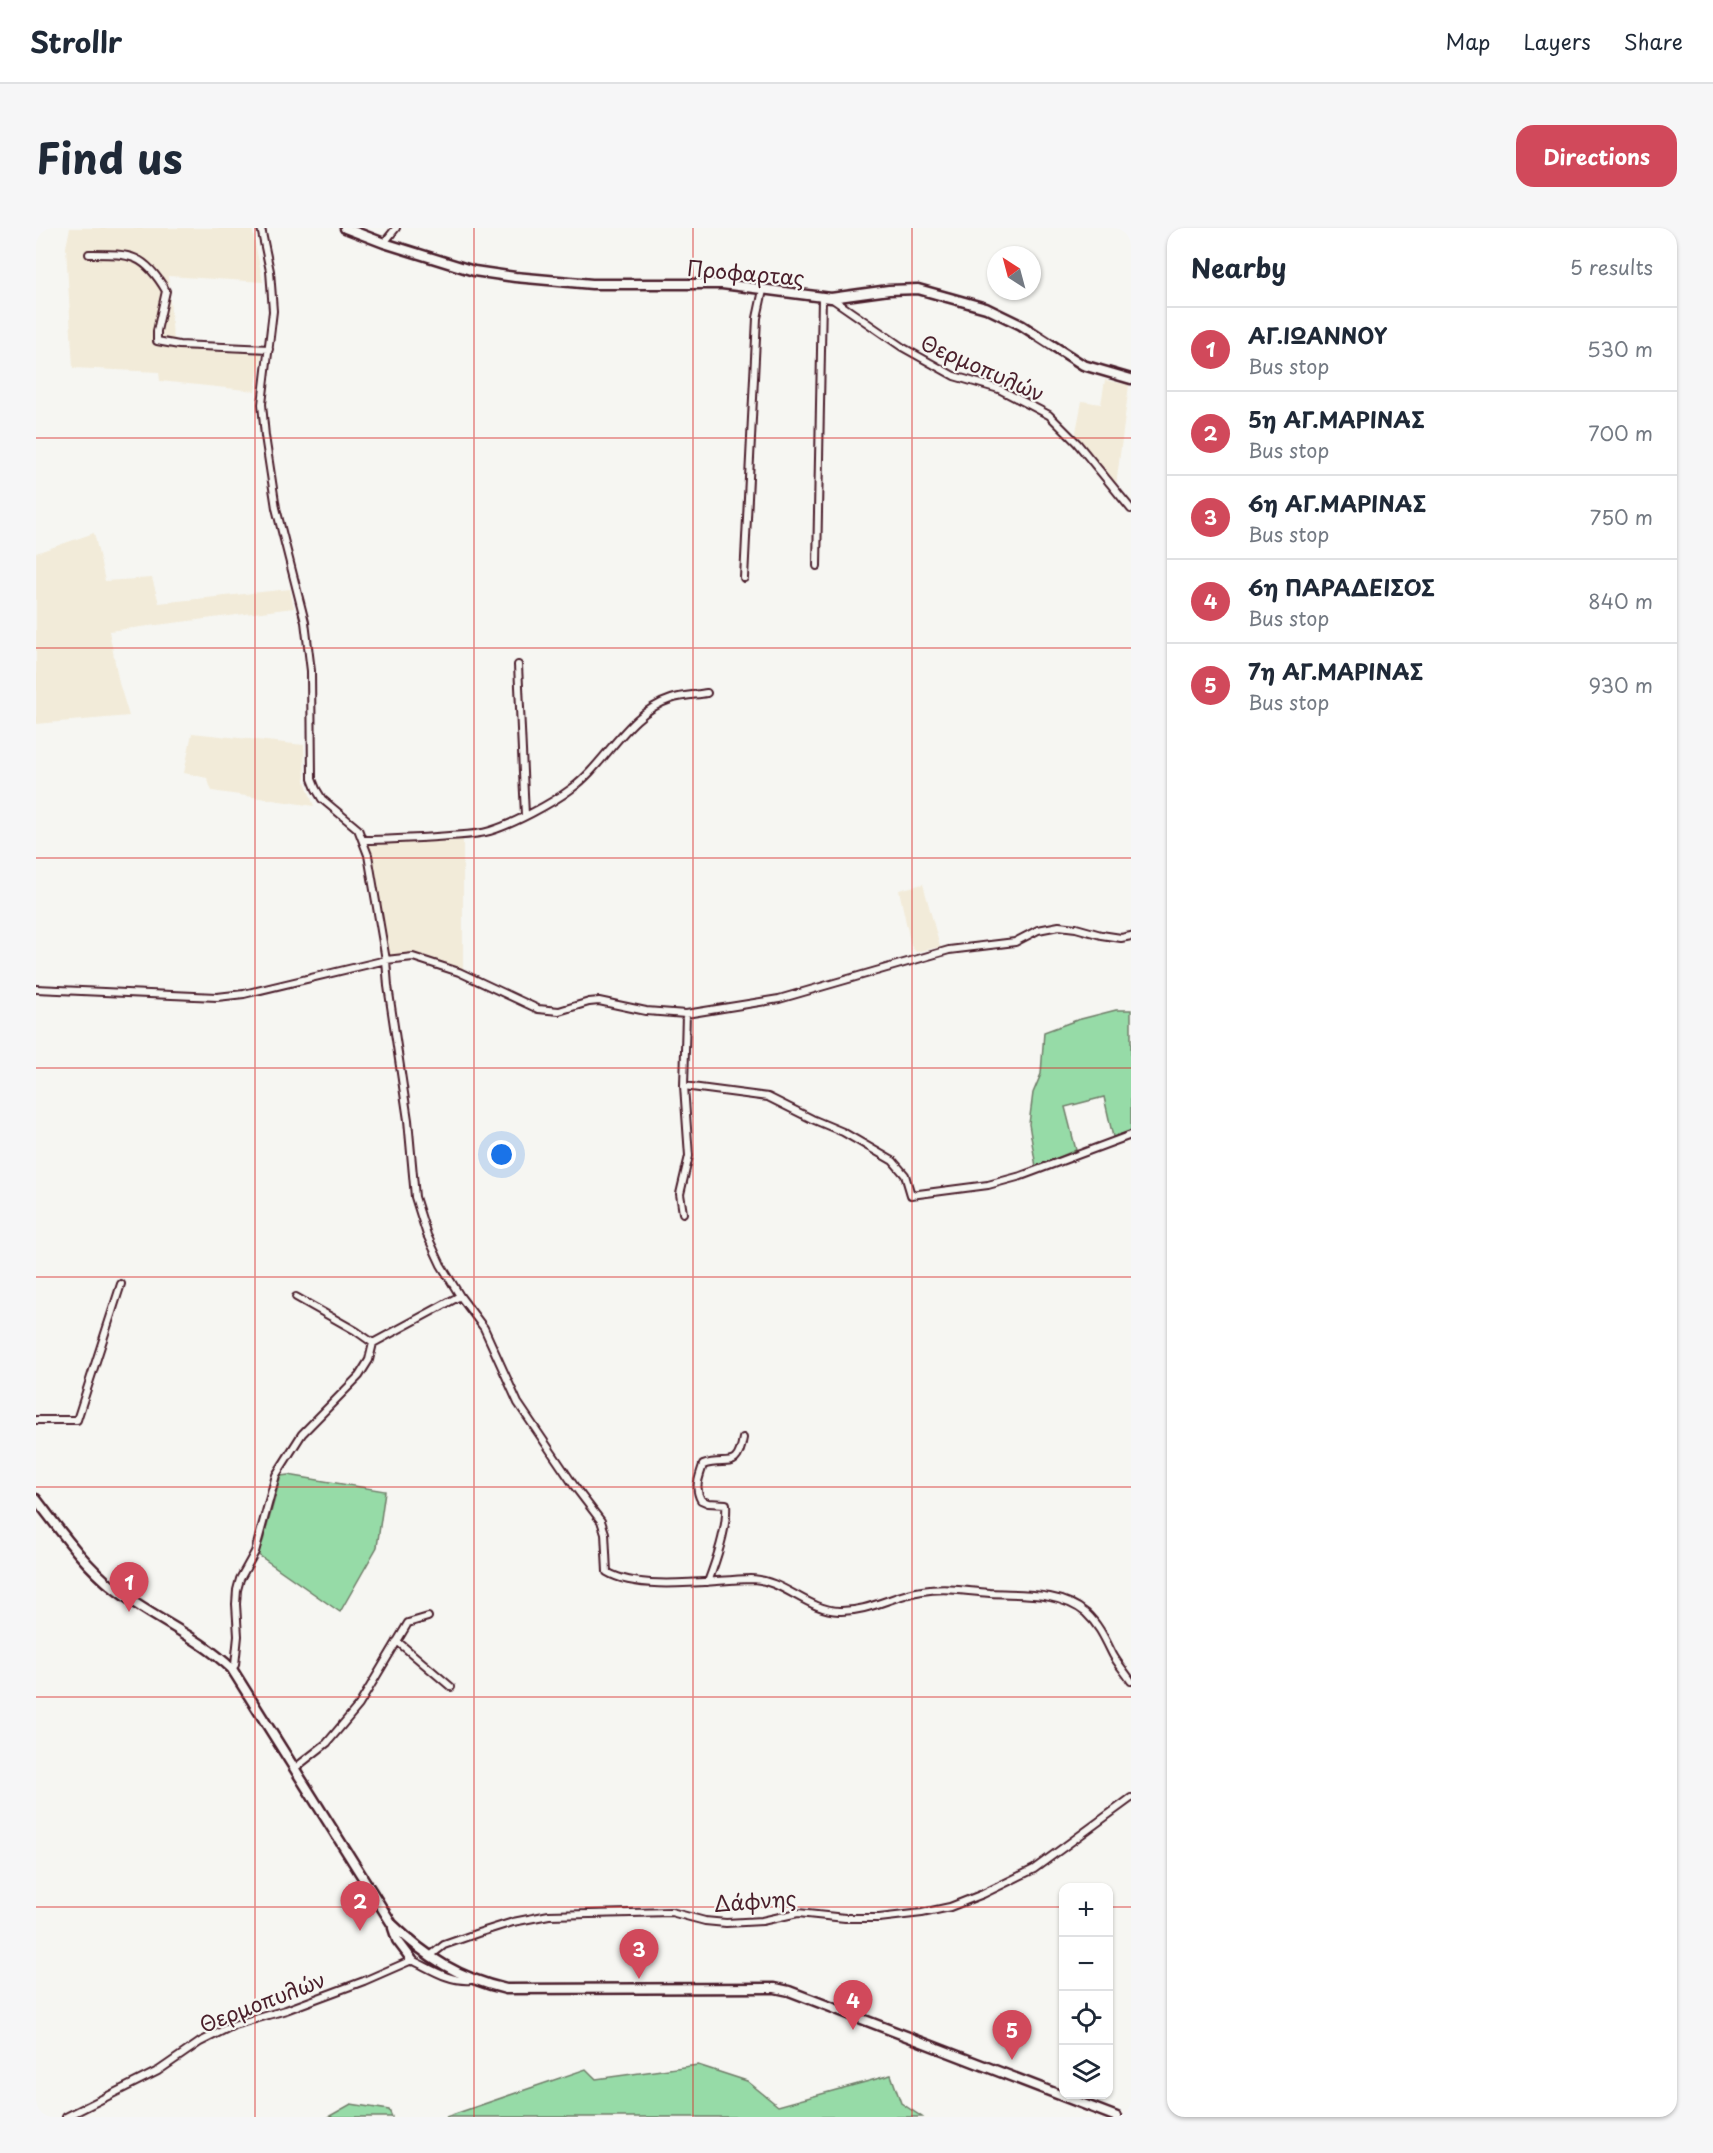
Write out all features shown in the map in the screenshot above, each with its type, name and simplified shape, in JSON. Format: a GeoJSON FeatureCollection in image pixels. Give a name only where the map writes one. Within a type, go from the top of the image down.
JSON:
{"type":"FeatureCollection","features":[{"type":"Feature","properties":{"kind":"main road","name":"Προφαρτας"},"geometry":{"type":"LineString","coordinates":[[345,228],[384,243],[494,275],[592,284],[722,284],[826,297],[918,289],[986,308],[1021,325],[1083,365],[1131,379]]}},
{"type":"Feature","properties":{"kind":"main road"},"geometry":{"type":"LineString","coordinates":[[36,1499],[78,1552],[115,1589],[216,1654],[232,1670],[392,1924],[398,1940],[411,1960]]}},
{"type":"Feature","properties":{"kind":"main road"},"geometry":{"type":"LineString","coordinates":[[392,1924],[430,1956],[471,1980],[506,1989],[775,1988],[789,1991],[1117,2117]]}},
{"type":"Feature","properties":{"kind":"street"},"geometry":{"type":"LineString","coordinates":[[261,228],[270,271],[273,311],[262,404],[280,528],[306,622],[311,670],[312,779],[322,799],[351,822],[363,840],[368,855],[386,960],[409,1130],[415,1197],[427,1236],[441,1265],[484,1328],[518,1403],[601,1521],[605,1533],[607,1572],[627,1581],[708,1582],[752,1579],[767,1581],[825,1609],[837,1611],[874,1606],[898,1596],[923,1590],[956,1590],[1053,1598],[1075,1605],[1093,1620],[1131,1681]]}},
{"type":"Feature","properties":{"kind":"street"},"geometry":{"type":"LineString","coordinates":[[384,243],[396,228]]}},
{"type":"Feature","properties":{"kind":"street"},"geometry":{"type":"LineString","coordinates":[[89,254],[124,254],[144,261],[158,278],[166,291],[157,341],[179,345],[269,349]]}},
{"type":"Feature","properties":{"kind":"street"},"geometry":{"type":"LineString","coordinates":[[744,578],[757,318],[763,290]]}},
{"type":"Feature","properties":{"kind":"street"},"geometry":{"type":"LineString","coordinates":[[817,566],[826,297]]}},
{"type":"Feature","properties":{"kind":"street","name":"Θερμοπυλών"},"geometry":{"type":"LineString","coordinates":[[826,297],[902,348],[954,376],[999,389],[1049,415],[1077,443],[1131,509]]}},
{"type":"Feature","properties":{"kind":"street"},"geometry":{"type":"LineString","coordinates":[[519,665],[525,815]]}},
{"type":"Feature","properties":{"kind":"street"},"geometry":{"type":"LineString","coordinates":[[363,840],[400,841],[488,832],[510,824],[571,789],[596,765],[617,738],[651,710],[671,699],[707,693]]}},
{"type":"Feature","properties":{"kind":"street"},"geometry":{"type":"LineString","coordinates":[[36,989],[217,997],[244,994],[386,960],[413,957],[450,969],[538,1009],[559,1011],[598,1001],[646,1011],[686,1014],[779,999],[949,950],[1015,942],[1038,930],[1059,926],[1121,939],[1131,936]]}},
{"type":"Feature","properties":{"kind":"street"},"geometry":{"type":"LineString","coordinates":[[683,1213],[680,1194],[688,1156],[684,1086],[686,1014]]}},
{"type":"Feature","properties":{"kind":"street"},"geometry":{"type":"LineString","coordinates":[[684,1086],[768,1097],[843,1132],[893,1161],[905,1175],[911,1194],[988,1185],[1021,1176],[1131,1135]]}},
{"type":"Feature","properties":{"kind":"street"},"geometry":{"type":"LineString","coordinates":[[36,1420],[77,1420],[121,1284]]}},
{"type":"Feature","properties":{"kind":"street"},"geometry":{"type":"LineString","coordinates":[[232,1670],[235,1665],[238,1636],[237,1590],[240,1579],[255,1552],[276,1475],[302,1434],[359,1377],[369,1360],[373,1343],[460,1296]]}},
{"type":"Feature","properties":{"kind":"street"},"geometry":{"type":"LineString","coordinates":[[296,1297],[356,1330],[373,1343]]}},
{"type":"Feature","properties":{"kind":"street"},"geometry":{"type":"LineString","coordinates":[[708,1582],[721,1539],[726,1504],[708,1503],[701,1500],[697,1493],[697,1482],[703,1465],[711,1462],[720,1464],[730,1462],[737,1458],[741,1452],[743,1438]]}},
{"type":"Feature","properties":{"kind":"street"},"geometry":{"type":"LineString","coordinates":[[295,1768],[327,1743],[359,1705],[408,1623],[428,1617]]}},
{"type":"Feature","properties":{"kind":"street"},"geometry":{"type":"LineString","coordinates":[[397,1641],[451,1686]]}},
{"type":"Feature","properties":{"kind":"street","name":"Δάφνης"},"geometry":{"type":"LineString","coordinates":[[430,1956],[444,1946],[478,1933],[513,1922],[549,1915],[671,1912],[705,1921],[726,1923],[762,1921],[798,1913],[845,1918],[922,1913],[944,1908],[982,1894],[1034,1869],[1131,1798]]}},
{"type":"Feature","properties":{"kind":"street"},"geometry":{"type":"LineString","coordinates":[[411,1960],[458,1981],[471,1980]]}},
{"type":"Feature","properties":{"kind":"street","name":"Θερμοπυλών"},"geometry":{"type":"LineString","coordinates":[[66,2117],[158,2071],[200,2042],[234,2025],[286,2010],[364,1981],[411,1960]]}},
{"type":"Feature","properties":{"kind":"shaded area"},"geometry":{"type":"Polygon","coordinates":[[[70,228],[252,228],[263,282],[168,276],[173,337],[178,341],[263,346],[255,391],[160,381],[159,372],[73,368],[66,247],[70,228]]]}},
{"type":"Feature","properties":{"kind":"shaded area"},"geometry":{"type":"Polygon","coordinates":[[[1105,380],[1129,385],[1116,486],[1075,437],[1082,401],[1101,404],[1105,380]]]}},
{"type":"Feature","properties":{"kind":"shaded area"},"geometry":{"type":"Polygon","coordinates":[[[94,533],[105,581],[152,578],[159,603],[290,589],[294,608],[109,631],[119,683],[129,716],[36,724],[36,553],[94,533]]]}},
{"type":"Feature","properties":{"kind":"shaded area"},"geometry":{"type":"Polygon","coordinates":[[[192,733],[304,745],[305,781],[314,806],[212,791],[207,778],[184,773],[192,733]]]}},
{"type":"Feature","properties":{"kind":"shaded area"},"geometry":{"type":"Polygon","coordinates":[[[463,837],[463,971],[412,953],[390,957],[365,843],[463,837]]]}},
{"type":"Feature","properties":{"kind":"shaded area"},"geometry":{"type":"Polygon","coordinates":[[[923,884],[940,947],[916,952],[911,946],[899,890],[923,884]]]}},
{"type":"Feature","properties":{"kind":"green space"},"geometry":{"type":"Polygon","coordinates":[[[1116,1010],[1131,1010],[1131,1131],[1113,1137],[1104,1097],[1065,1107],[1076,1150],[1036,1167],[1029,1124],[1033,1093],[1041,1074],[1044,1032],[1077,1020],[1116,1010]]]}},
{"type":"Feature","properties":{"kind":"green space"},"geometry":{"type":"Polygon","coordinates":[[[288,1475],[385,1491],[377,1547],[340,1612],[257,1554],[263,1541],[281,1476],[288,1475]]]}},
{"type":"Feature","properties":{"kind":"green space"},"geometry":{"type":"Polygon","coordinates":[[[698,2065],[747,2081],[778,2106],[891,2075],[901,2103],[922,2117],[446,2117],[586,2069],[596,2079],[698,2065]]]}},
{"type":"Feature","properties":{"kind":"green space"},"geometry":{"type":"Polygon","coordinates":[[[351,2104],[389,2110],[392,2117],[328,2117],[351,2104]]]}},
{"type":"Feature","properties":{"kind":"place","name":"ΑΓ.ΙΩΑΝΝΟΥ"},"geometry":{"type":"Point","coordinates":[129,1612]}},
{"type":"Feature","properties":{"kind":"place","name":"5η ΑΓ.ΜΑΡΙΝΑΣ"},"geometry":{"type":"Point","coordinates":[360,1931]}},
{"type":"Feature","properties":{"kind":"place","name":"6η ΑΓ.ΜΑΡΙΝΑΣ"},"geometry":{"type":"Point","coordinates":[639,1979]}},
{"type":"Feature","properties":{"kind":"place","name":"6η ΠΑΡΑΔΕΙΣΟΣ"},"geometry":{"type":"Point","coordinates":[853,2030]}},
{"type":"Feature","properties":{"kind":"place","name":"7η ΑΓ.ΜΑΡΙΝΑΣ"},"geometry":{"type":"Point","coordinates":[1012,2060]}}]}
